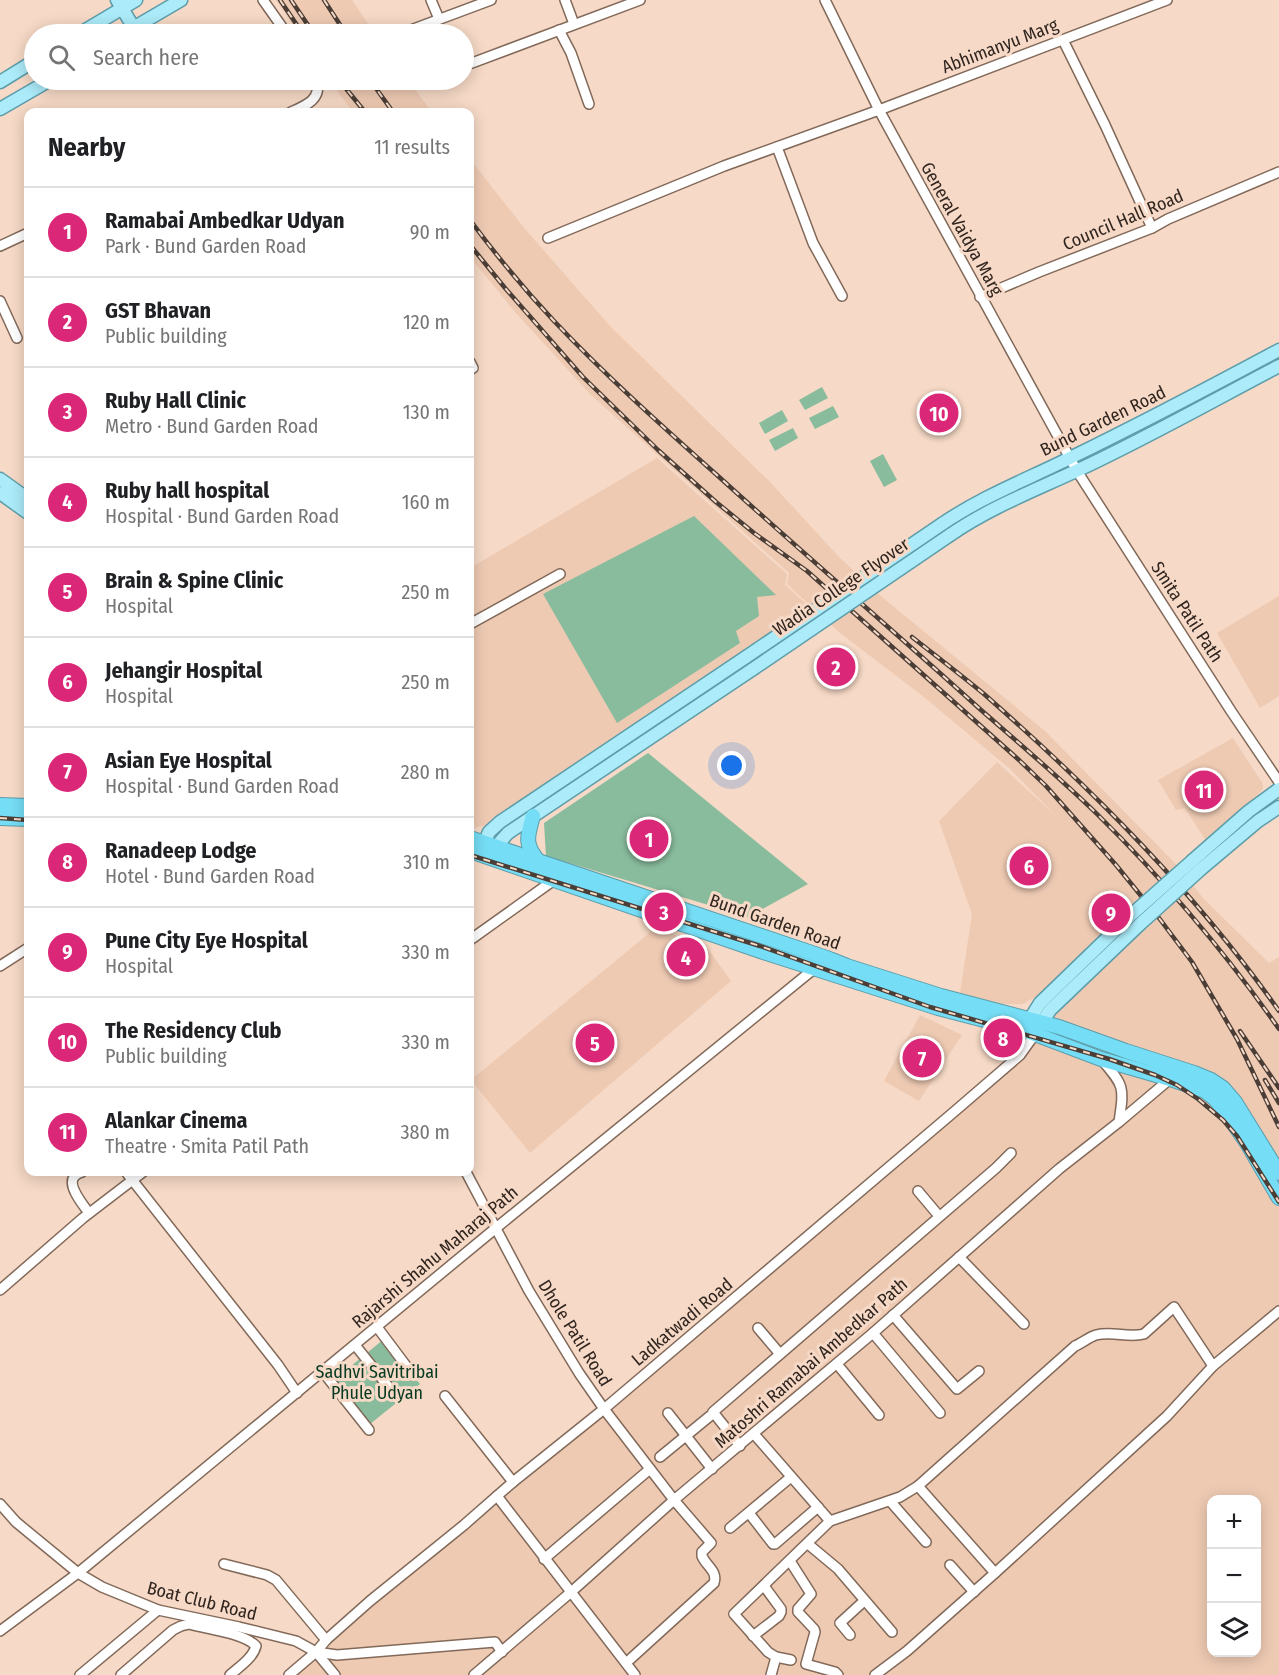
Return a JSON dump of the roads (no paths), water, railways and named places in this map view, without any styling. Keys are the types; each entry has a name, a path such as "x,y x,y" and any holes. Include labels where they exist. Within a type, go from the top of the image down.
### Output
{"highway":[{"path":"0,806 24,806"},
{"path":"533,816 528,843 531,852 539,862"},
{"path":"0,818 24,819"},
{"name":"Bund Garden Road","path":"478,849 539,862 556,874 827,958 1033,1027"},
{"name":"Bund Garden Road","path":"497,854 815,968 938,1008 1033,1027"},
{"path":"1033,1027 1101,1059 1205,1091 1215,1099 1247,1143 1279,1198"},
{"path":"1033,1027 1194,1072 1211,1080 1223,1088 1235,1102 1279,1173"}],"main road":[{"path":"93,24 120,4 136,0"},
{"path":"141,24 181,0"},
{"path":"120,4 127,24"},
{"path":"0,82 24,67"},
{"path":"0,109 33,90"},
{"name":"Bund Garden Road","path":"942,524 966,507 991,494 1157,415 1279,350"},
{"name":"Bund Garden Road","path":"950,535 997,506 1077,471 1279,366"},
{"path":"0,479 24,496"},
{"path":"0,493 24,510"},
{"name":"Wadia College Flyover","path":"478,849 489,832 500,822 942,524"},
{"name":"Wadia College Flyover","path":"533,816 950,535"},
{"path":"1033,1027 1135,920 1197,865 1249,811 1279,789"},
{"path":"1197,865 1279,807"},
{"path":"497,854 500,842 508,833 533,816"}],"street":[{"path":"263,0 280,24"},
{"path":"431,0 439,19"},
{"path":"426,24 491,0"},
{"path":"565,0 574,24"},
{"path":"474,62 640,0"},
{"name":"General Vaidya Marg","path":"825,0 879,110 1077,471"},
{"name":"Abhimanyu Marg","path":"548,238 724,166 879,110 1167,0"},
{"path":"559,30 578,72 589,104"},
{"path":"1063,40 1152,228"},
{"path":"300,108 312,103 317,90"},
{"path":"777,147 813,243 842,296"},
{"name":"Council Hall Road","path":"980,297 1152,228 1279,172"},
{"path":"0,246 24,235"},
{"path":"0,301 17,338"},
{"name":"Smita Patil Path","path":"1077,471 1279,783"},
{"path":"474,622 560,574"},
{"path":"474,937 556,874"},
{"path":"0,966 24,951"},
{"name":"Rajarshi Shahu Maharaj Path","path":"0,1631 78,1573 815,968"},
{"name":"Ladkatwadi Road","path":"289,1675 370,1601 604,1409 1020,1055 1033,1027"},
{"path":"1101,1059 1118,1078 1122,1088 1119,1122"},
{"name":"Matoshri Ramabai Ambedkar Path","path":"474,1675 674,1500 873,1333 1059,1169 1170,1079"},
{"path":"740,1446 713,1412 1011,1153"},
{"path":"76,1176 72,1188 89,1213"},
{"path":"0,1290 128,1176"},
{"path":"130,1176 278,1365 297,1393"},
{"name":"Dhole Patil Road","path":"468,1176 529,1291 579,1373 674,1500 711,1541 711,1545 702,1552 702,1556 714,1573 715,1580 626,1663"},
{"path":"918,1191 939,1216"},
{"path":"959,1257 1024,1324"},
{"path":"791,1660 776,1657 768,1652 734,1614 830,1521 890,1501 918,1486 1075,1346 1096,1335 1144,1334 1174,1307 1213,1366"},
{"path":"875,1675 907,1651 995,1574 1167,1416 1213,1366 1279,1311"},
{"path":"893,1315 957,1389 979,1371"},
{"path":"377,1327 413,1375"},
{"path":"758,1328 780,1354"},
{"path":"873,1333 940,1413"},
{"path":"355,1345 391,1390"},
{"path":"837,1364 879,1415"},
{"path":"323,1372 369,1430"},
{"path":"445,1396 513,1482"},
{"path":"668,1413 712,1469"},
{"path":"660,1457 710,1416"},
{"path":"754,1434 830,1521"},
{"path":"544,1559 650,1469"},
{"path":"730,1528 791,1477"},
{"path":"918,1486 995,1574"},
{"path":"496,1497 635,1675"},
{"path":"890,1501 926,1542"},
{"name":"Boat Club Road","path":"0,1504 16,1522 78,1573 102,1587 158,1610 296,1641 316,1652"},
{"path":"749,1513 773,1544 776,1544 818,1507"},
{"path":"808,1544 838,1569 892,1632"},
{"path":"790,1561 811,1594 798,1609 815,1632 806,1664 835,1672 838,1675"},
{"path":"224,1564 267,1575 276,1580 326,1640"},
{"path":"950,1565 974,1592"},
{"path":"753,1636 781,1612 764,1586"},
{"path":"850,1635 840,1623 864,1601"},
{"path":"80,1675 158,1610"},
{"path":"181,1626 182,1615"},
{"path":"121,1675 162,1639 181,1626 189,1624 252,1641 256,1646 255,1652 230,1675"},
{"path":"316,1652 337,1655 495,1642 502,1652"},
{"path":"316,1652 335,1675"},
{"path":"771,1675 776,1657"}],"railway":[{"path":"280,0 296,24"},
{"path":"291,0 307,24"},
{"path":"324,0 340,24"},
{"path":"347,90 362,108"},
{"path":"377,90 390,108"},
{"path":"474,225 532,297 614,381 1097,814 1193,917 1279,1029"},
{"path":"474,250 583,377 658,450 754,533 807,571 1046,786 1116,865 1192,962 1237,1039 1279,1127"},
{"path":"912,637 984,694 1103,805 1178,884 1247,967 1279,1011"},
{"path":"0,818 24,820"},
{"path":"474,856 760,946 930,1007 1109,1059 1155,1075 1177,1085 1223,1120 1237,1136 1279,1202"},
{"path":"1240,1031 1279,1088"},
{"path":"1265,1080 1279,1103"}],"place":[{"name":"The Residency Club","path":"939,413"},
{"name":"GST Bhavan","path":"836,667"},
{"name":"Alankar Cinema","path":"1204,790"},
{"name":"Ramabai Ambedkar Udyan","path":"649,839"},
{"name":"Jehangir Hospital","path":"1029,866"},
{"name":"Ruby Hall Clinic","path":"664,912"},
{"name":"Pune City Eye Hospital","path":"1111,913"},
{"name":"Ruby hall hospital","path":"686,957"},
{"name":"Ranadeep Lodge","path":"1003,1038"},
{"name":"Brain & Spine Clinic","path":"595,1043"},
{"name":"Asian Eye Hospital","path":"922,1058"}],"park label":[{"name":"Sadhvi Savitribai Phule Udyan","path":"377,1382"}]}
